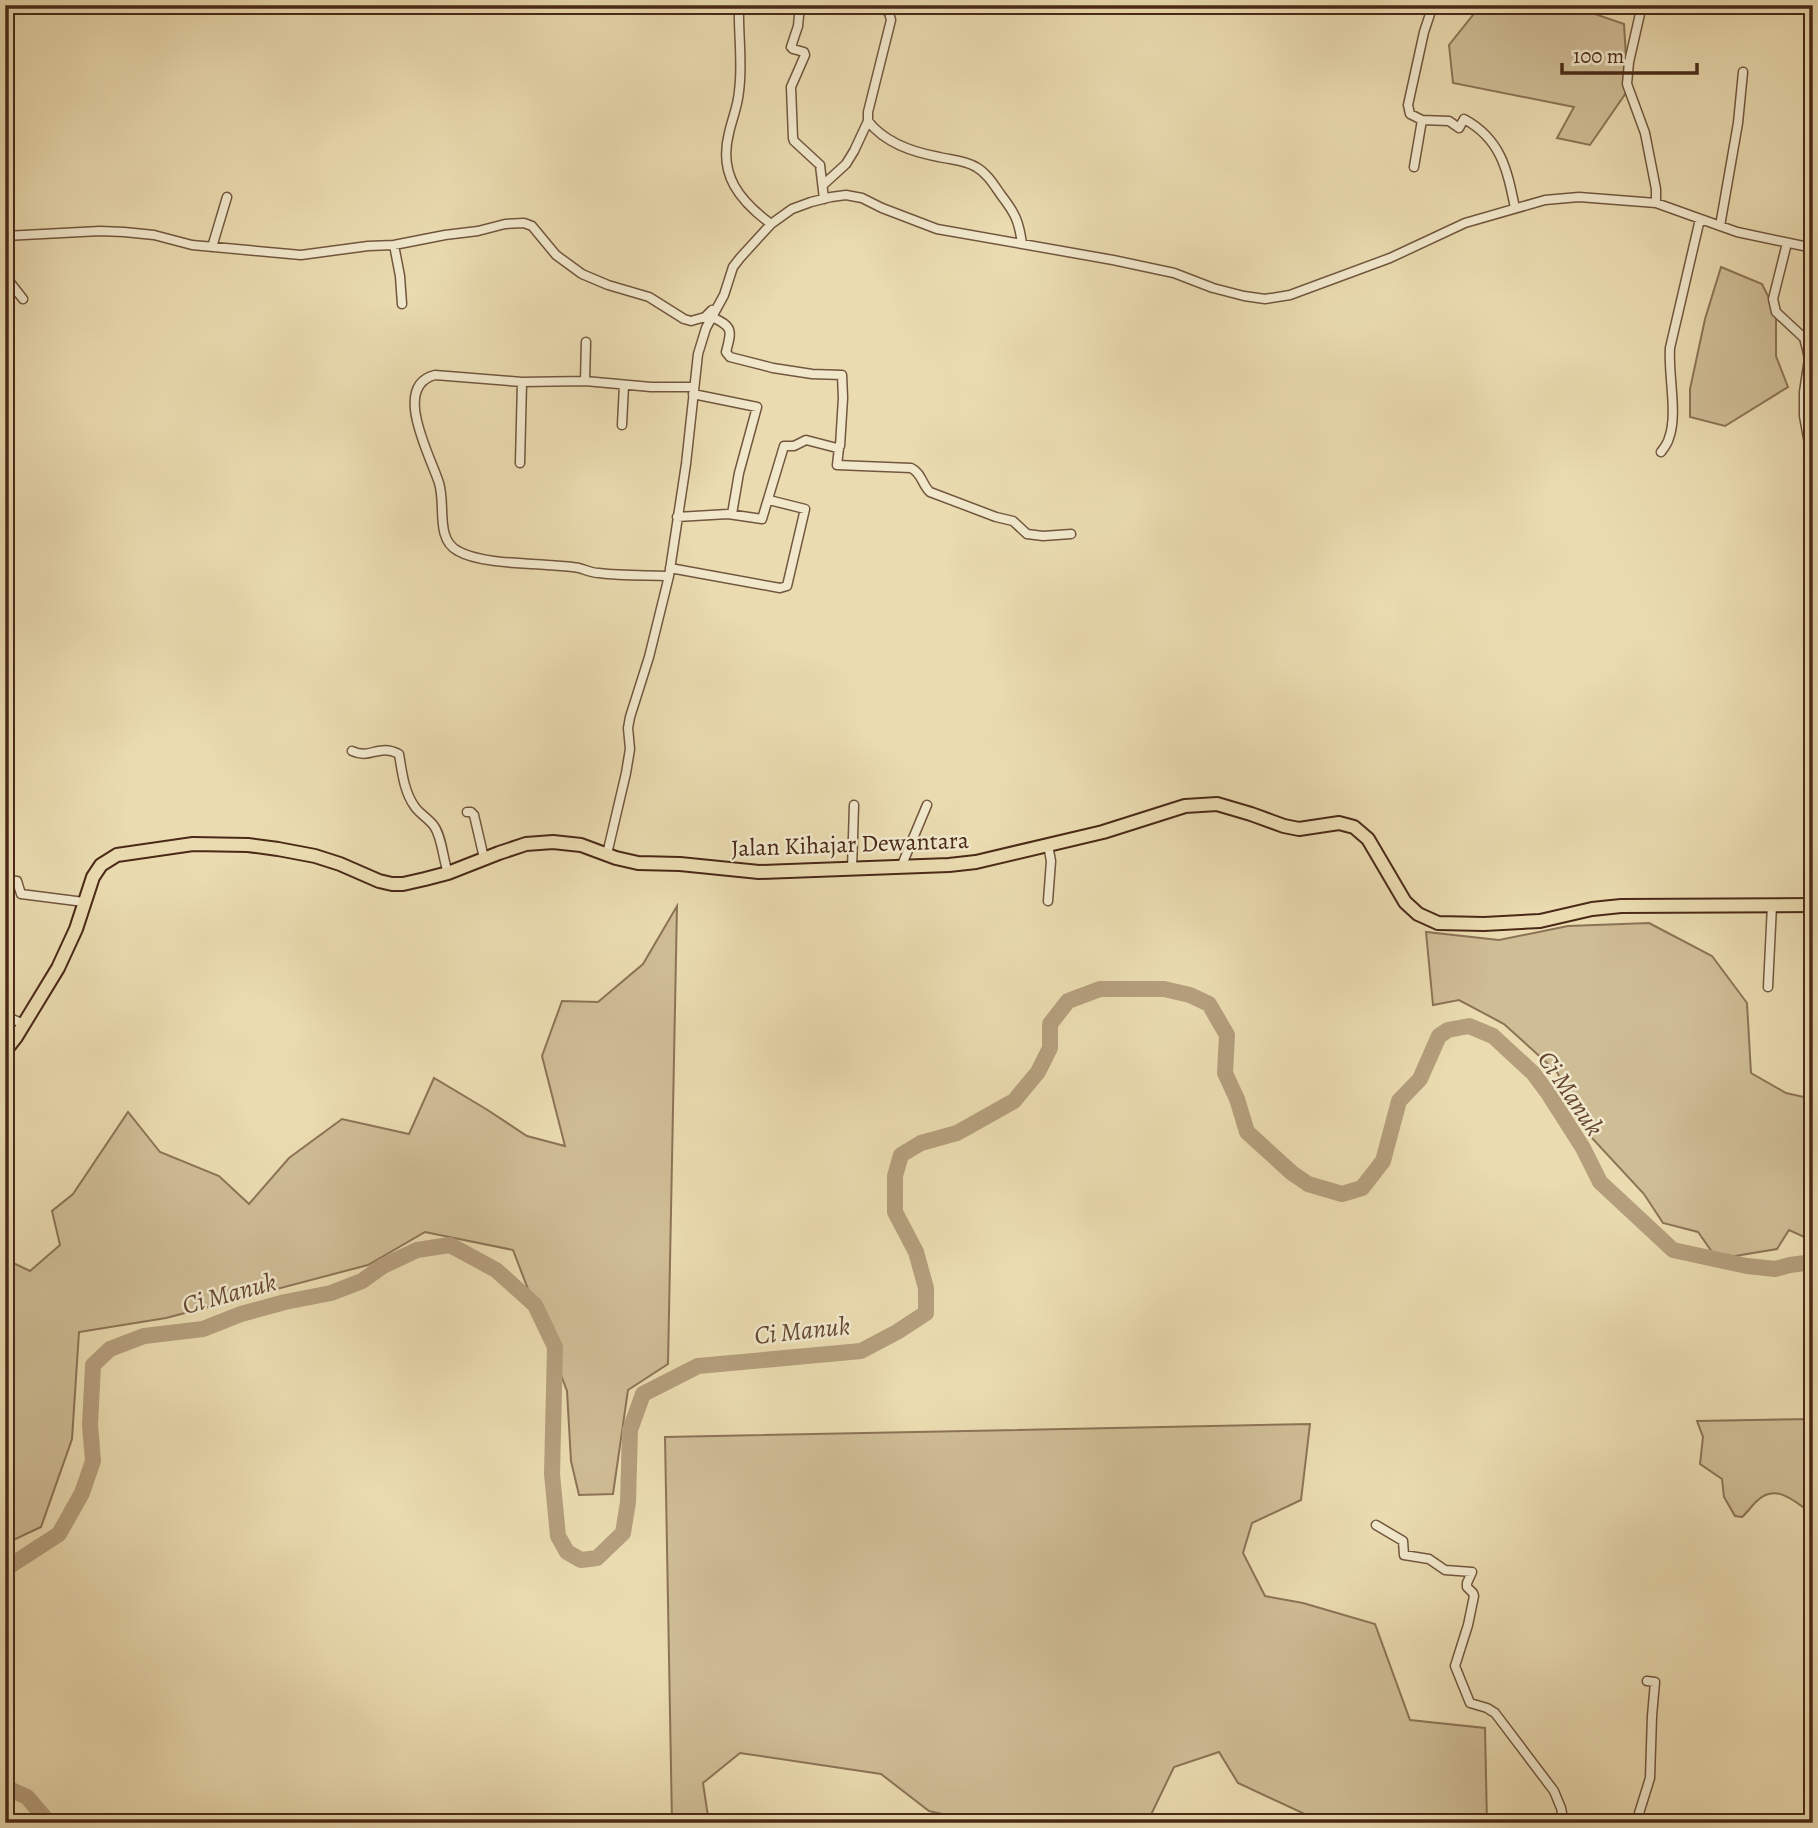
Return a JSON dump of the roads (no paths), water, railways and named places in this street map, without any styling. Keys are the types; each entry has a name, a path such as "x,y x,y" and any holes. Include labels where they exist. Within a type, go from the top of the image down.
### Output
{"main road":[{"name":"Jalan Kihajar Dewantara","path":"5,1051 63,959 101,865 110,858 125,854 193,844 248,845 301,853 340,864 392,884 411,883 448,873 526,844 553,842 581,845 638,863 680,864 759,872 852,869 976,862 1103,832 1185,806 1217,804 1291,828 1339,823 1354,827 1368,839 1405,902 1418,914 1438,923 1541,921 1614,906 1813,905"}],"street":[{"path":"739,5 740,85 728,136 728,170 742,199 771,224"},
{"path":"800,5 791,47 804,52 805,56 791,87 793,139 818,163 822,171 824,199"},
{"path":"880,5 891,16"},
{"path":"823,185 846,164 868,121 895,5"},
{"path":"1433,5 1424,32 1408,105 1410,114 1422,120 1449,121 1459,128 1464,119 1478,126 1489,137 1502,158 1515,208"},
{"path":"1642,5 1629,62 1627,84 1645,133 1656,189 1656,203"},
{"path":"1720,226 1738,123 1743,72"},
{"path":"1415,167 1422,120"},
{"path":"868,121 881,135 898,145 937,157 968,162 981,170 1014,212 1020,227 1022,244"},
{"path":"607,854 626,773 630,717 649,657 669,572 686,464 698,354 706,328 723,295 733,267 771,224 792,209 811,201 846,195 862,198 937,229 1162,271 1213,288 1265,299 1290,295 1329,282 1390,258 1465,223 1545,200 1579,197 1656,203 1737,232 1813,248"},
{"path":"212,247 227,197"},
{"path":"1661,452 1668,441 1672,424 1670,348 1700,219"},
{"path":"5,236 124,232 154,235 192,245 301,254 394,245 505,224 524,223 532,226 556,254 582,274 649,297 684,319 691,321 705,317 723,295"},
{"path":"1787,243 1773,299 1776,312 1804,338 1807,349 1809,359 1804,416 1813,465"},
{"path":"394,245 402,304"},
{"path":"5,276 23,299"},
{"path":"712,317 724,323 730,330 726,352 729,356 773,368 842,374 843,398 837,465 911,468 917,471 930,492 1013,521 1027,534 1071,534"},
{"path":"585,381 586,342"},
{"path":"732,514 739,473 757,407 755,405 694,390 585,381 522,382 435,374 423,380 418,388 415,415 439,482 443,499 445,537 449,544 464,555 598,573 669,572 780,588 787,586 806,509 769,500"},
{"path":"520,463 522,382"},
{"path":"622,425 624,385"},
{"path":"677,517 732,514 762,519 784,446 794,446 806,440 839,448"},
{"path":"352,751 369,754 384,750 399,754 410,799 415,808 434,826 448,873"},
{"path":"852,869 854,805"},
{"path":"901,867 927,805"},
{"path":"467,812 474,815 484,858"},
{"path":"1048,845 1051,860 1048,901"},
{"path":"5,880 17,881 21,894 84,902"},
{"path":"1768,987 1772,905"},
{"path":"5,1016 24,1024"},
{"path":"1376,1525 1403,1541 1404,1555 1429,1559 1445,1570 1472,1572 1467,1587 1474,1596 1455,1665 1460,1680 1470,1703 1495,1713 1553,1791 1564,1823"},
{"path":"1636,1823 1651,1772 1655,1682 1647,1682"}],"waterway":[{"name":"Ci Manuk","path":"5,1569 59,1534 82,1493 93,1461 90,1425 93,1365 110,1349 144,1336 203,1329 241,1314 331,1293 362,1281 383,1266 417,1250 450,1245 496,1270 535,1305 555,1347 552,1474 558,1536 567,1552 581,1560 597,1558 623,1533 628,1502 630,1430 643,1394 698,1366 861,1351 926,1313 926,1288 916,1252 895,1212 895,1176 901,1155 921,1143 957,1133 1014,1101 1038,1072 1050,1048 1050,1024 1068,1001 1100,989 1164,989 1190,995 1209,1004 1227,1035 1225,1073 1237,1099 1247,1132 1308,1184 1342,1194 1362,1188 1383,1161 1399,1101 1420,1079 1439,1036 1448,1030 1469,1026 1493,1036 1533,1073 1583,1148 1600,1182 1673,1250 1747,1266 1775,1269 1813,1262"},
{"name":"Ci Manuk","path":"5,1787 27,1797 45,1818 45,1823"}]}
